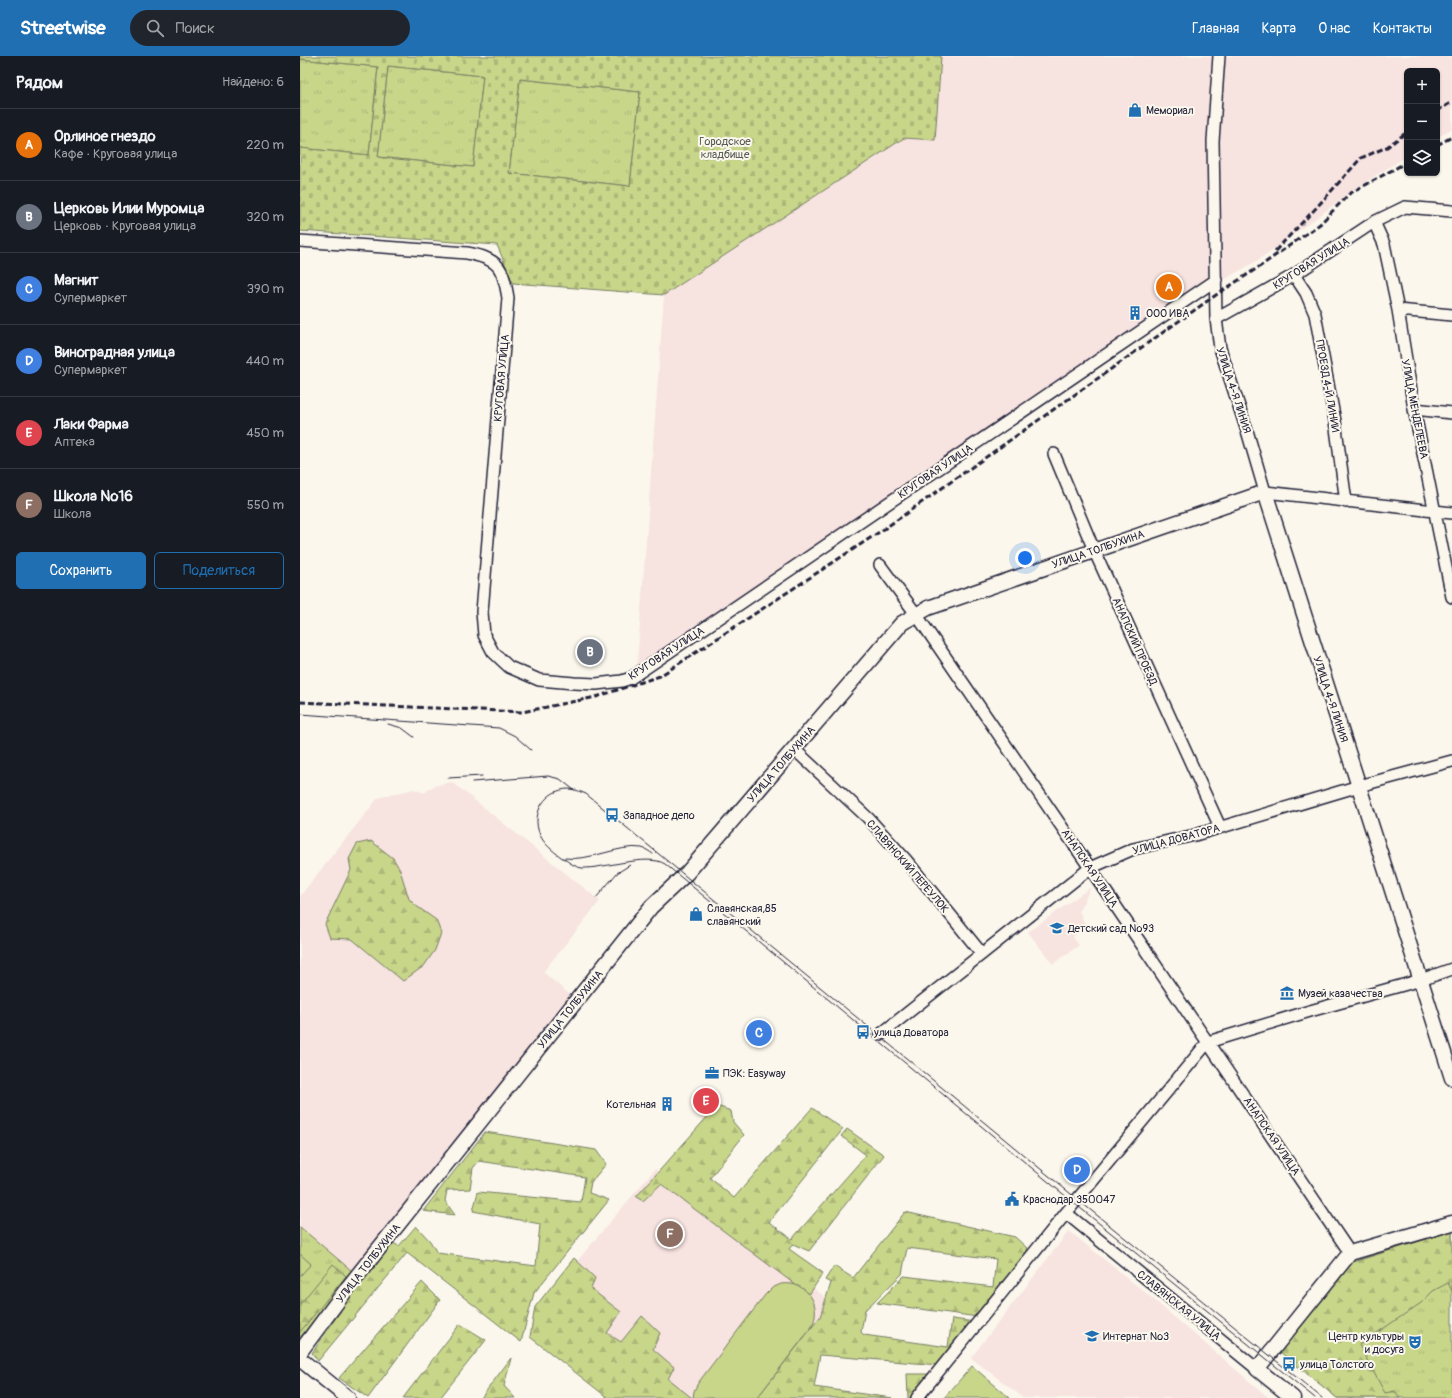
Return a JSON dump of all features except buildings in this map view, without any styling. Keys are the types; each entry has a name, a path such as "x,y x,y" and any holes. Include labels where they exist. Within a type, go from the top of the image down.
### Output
{"street":[{"name":"УЛИЦА 4-Я ЛИНИЯ","path":"1219,56 1213,141 1216,319 1220,348 1452,1078"},
{"name":"КРУГОВАЯ УЛИЦА","path":"1216,319 1294,275 1374,222 1405,207 1452,212"},
{"name":"УЛИЦА МЕНДЕЛЕЕВА","path":"1374,222 1384,244 1398,310 1414,409 1452,597"},
{"name":"КРУГОВАЯ УЛИЦА","path":"300,241 467,253 494,261 505,278 508,298 482,612 484,635 493,652 509,667 539,680 596,684 622,681 631,678 1216,280"},
{"name":"ПРОЕЗД 4-Й ЛИНИИ","path":"1294,275 1306,293 1315,314 1335,421 1346,502"},
{"path":"1398,310 1452,315"},
{"path":"1414,409 1452,413"},
{"name":"АНАПСКИЙ ПРОЕЗД","path":"1054,454 1094,550 1220,827"},
{"name":"УЛИЦА ТОЛБУХИНА","path":"301,1359 350,1286 651,907 687,874 902,623 928,608 1265,492 1452,513"},
{"name":"АНАПСКАЯ УЛИЦА","path":"880,565 916,614 1090,868 1350,1253"},
{"name":"СЛАВЯНСКИЙ ПЕРЕУЛОК","path":"794,749 868,818 906,860 982,954"},
{"name":"УЛИЦА ДОВАТОРА","path":"881,1034 1090,868 1133,849 1195,835 1359,786 1452,761"},
{"path":"917,1398 1066,1213 1208,1042 1310,1011 1421,980 1452,969"},
{"name":"СЛАВЯНСКАЯ УЛИЦА","path":"1066,1213 1293,1398"},
{"path":"1257,1369 1350,1253 1452,1223"},
{"path":"301,1359 348,1398"}],"shaded area":[{"path":"941,56 1452,56 1452,128 1440,136 1440,68 1404,68 1404,158 1370,179 1258,260 1227,278 636,679 664,295 904,138 935,140"},
{"path":"452,782 600,901 543,972 570,995 352,1271 300,1227 300,896 378,798 414,789 424,793 434,786"},
{"name":"Детский сад №93","path":"1091,887 1079,911 1085,924 1073,937 1079,945 1053,964 1028,932"},
{"path":"655,1169 833,1303 762,1398 666,1398 540,1305"},
{"name":"Интернат №3","path":"1069,1231 1147,1294 1269,1398 1024,1398 971,1358"}],"green space":[{"name":"Городское кладбище","path":"300,56 941,56 935,140 904,138 664,295 513,283 497,245 300,231 300,148 369,155 378,67 300,59","holes":["388,66 483,76 473,167 378,157","520,79 640,92 630,186 509,173"]},
{"path":"300,59 378,67 369,155 300,148"},
{"path":"388,66 483,76 473,167 378,157"},
{"path":"520,79 640,92 630,186 509,173"},
{"path":"371,841 393,858 400,870 409,899 436,920 441,933 435,950 424,966 403,981 352,939 330,938 325,924 351,870 349,859 357,844"},
{"path":"717,1106 731,1111 733,1122 744,1135 710,1178 734,1198 812,1108 843,1129 769,1222 792,1239 866,1155 841,1136 847,1129 884,1155 809,1251 793,1244 789,1249 823,1273 809,1295 661,1184 643,1201 636,1197"},
{"path":"485,1132 596,1150 606,1164 591,1182 589,1193 609,1200 534,1293 521,1342 407,1253 318,1361 312,1353 354,1291 393,1243 399,1246 416,1226 430,1241 437,1253 536,1266 540,1224 473,1211 478,1192 581,1202 585,1177 479,1161 473,1168 470,1189 447,1190 445,1201 455,1215 423,1211"},
{"path":"905,1212 1015,1237 1028,1249 978,1317 877,1303 904,1276 993,1287 996,1259 907,1248 902,1274 865,1310 861,1332 864,1335 948,1347 952,1319 975,1322 939,1365 820,1355 814,1387 892,1398 757,1398 820,1317 831,1283 825,1280 834,1266 853,1278"},
{"path":"300,1227 352,1271 300,1338"},
{"path":"1452,1231 1452,1398 1337,1398 1281,1352 1353,1262"},
{"path":"1452,1231 1452,1291 1448,1283 1433,1291 1421,1303 1359,1345 1385,1393 1395,1391 1400,1398 1337,1398 1280,1352 1353,1262"},
{"path":"300,1254 311,1264 300,1276"},
{"path":"574,1258 595,1278 591,1289 621,1312 607,1333 621,1342 642,1316 660,1333 653,1349 674,1367 668,1379 692,1398 608,1398 530,1337 535,1307"},
{"path":"333,1264 346,1276 300,1332 300,1304"},
{"path":"422,1282 440,1300 368,1398 339,1378"},
{"path":"781,1284 798,1286 805,1290 814,1303 814,1319 811,1328 757,1398 693,1398 694,1391 698,1383 765,1295 772,1288"},
{"path":"460,1324 486,1340 440,1398 403,1398"},
{"path":"511,1358 504,1386 515,1398 481,1398"},
{"path":"972,1366 1010,1398 944,1398"},
{"path":"907,1374 930,1374 910,1398 908,1398"}],"tram line":[{"path":"300,714 499,728 515,736 531,750"},
{"path":"388,724 402,728 414,737"},
{"path":"448,778 482,776"},
{"path":"472,782 548,776 560,779 574,790"},
{"path":"1315,1398 1074,1203 665,864 648,860 582,868 561,857 546,844 537,827 537,819 542,804 553,793 561,790 571,789 586,794 1077,1199 1322,1398"},
{"path":"564,858 584,858 633,847 643,848 653,854"},
{"path":"596,898 617,873 630,865"}],"railway":[{"path":"1440,109 1452,102"},
{"path":"1275,251 1361,158 1387,147 1404,134"},
{"path":"1440,143 1452,137"},
{"path":"300,702 522,712 596,697 660,676 884,529 1216,295 1259,267 1320,224 1349,194 1404,164"}],"place":[{"name":"Мемориал","path":"1135,110"},
{"name":"Орлиное гнездо","path":"1169,287"},
{"name":"ООО ИВА","path":"1135,313"},
{"name":"Церковь Илии Муромца","path":"590,652"},
{"name":"Западное депо","path":"612,815"},
{"name":"Славянская,85 славянский","path":"696,914"},
{"name":"Детский сад №93","path":"1057,928"},
{"name":"Музей казачества","path":"1287,993"},
{"name":"улица Доватора","path":"863,1032"},
{"name":"Магнит","path":"759,1033"},
{"name":"ПЭК: Easyway","path":"712,1073"},
{"name":"Лаки Фарма","path":"706,1101"},
{"name":"Котельная","path":"667,1104"},
{"name":"Виноградная улица","path":"1077,1170"},
{"name":"Краснодар 350047","path":"1012,1199"},
{"name":"Школа №16","path":"670,1234"},
{"name":"Интернат №3","path":"1092,1336"},
{"name":"Центр культуры и досуга","path":"1415,1342"},
{"name":"улица Толстого","path":"1289,1364"}]}
